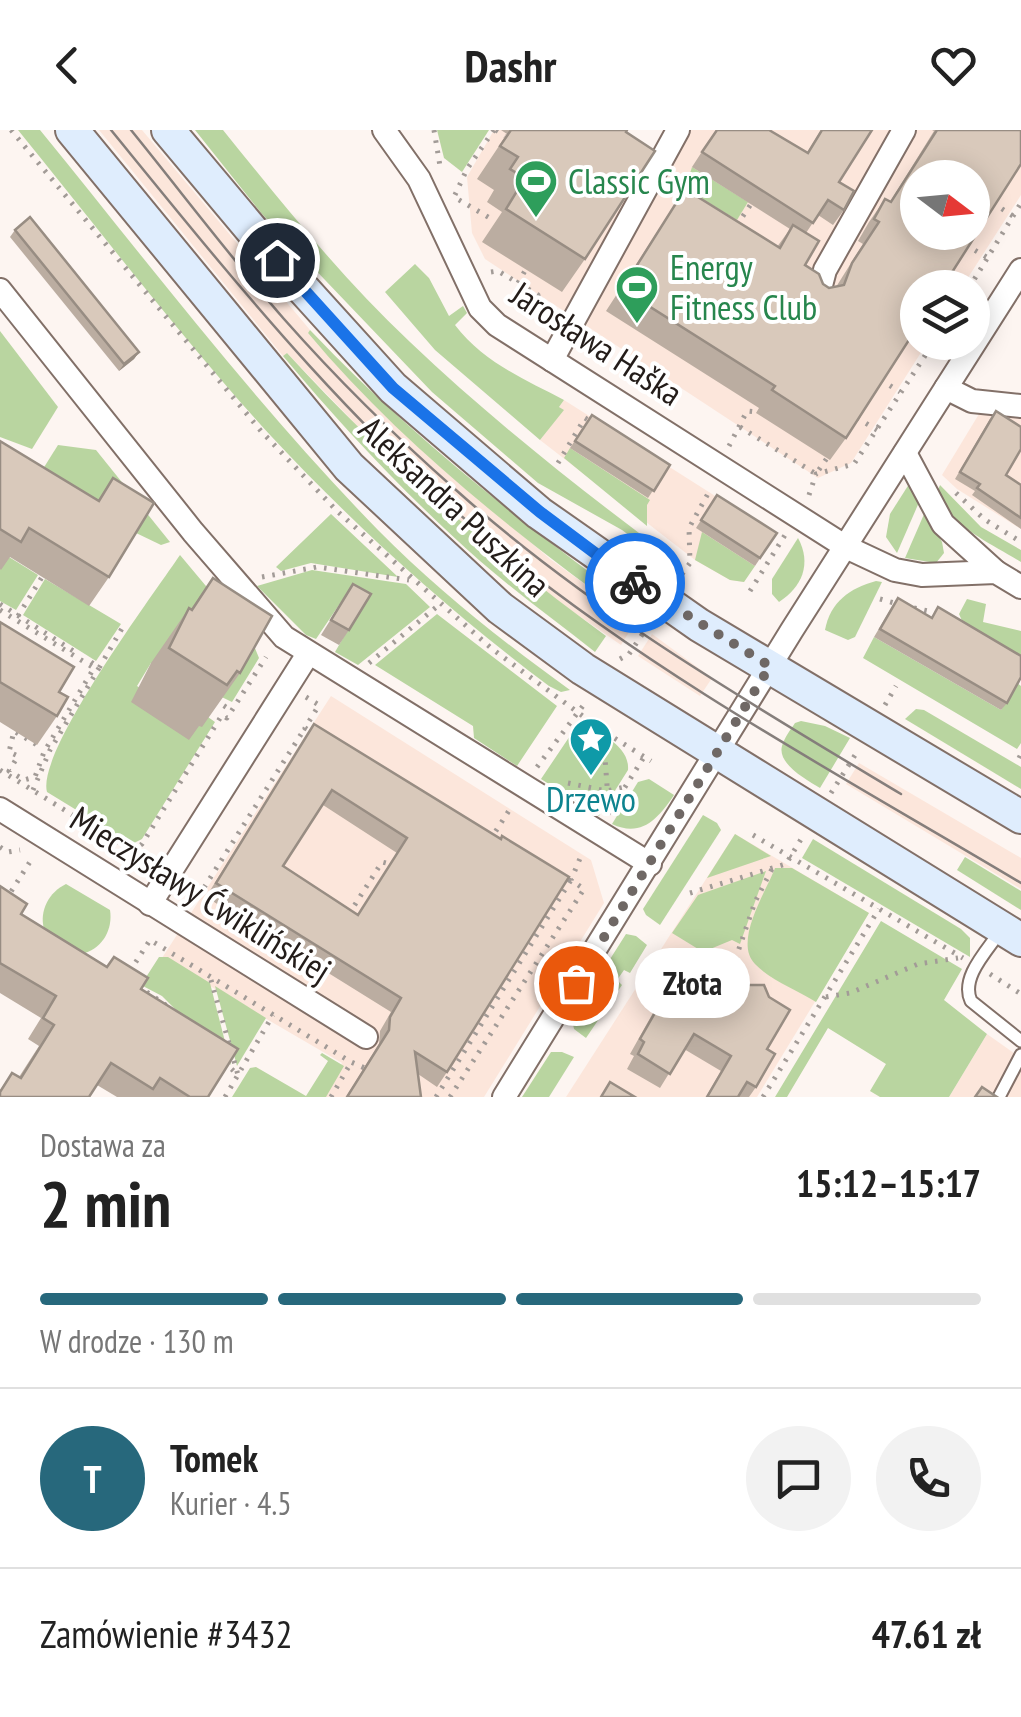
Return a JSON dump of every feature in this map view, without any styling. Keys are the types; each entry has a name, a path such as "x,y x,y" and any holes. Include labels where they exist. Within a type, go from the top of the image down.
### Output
{"main road":[{"name":"Aleksandra Puszkina","path":"72,130 349,467 455,569 573,662 1012,934"},
{"name":"Aleksandra Puszkina","path":"168,130 277,260 408,401 580,544 672,608 1021,817"}],"street":[{"name":"Jarosława Haška","path":"384,130 419,180 480,308 497,326 846,547 895,570 922,575 996,572"},
{"path":"552,360 678,130"},
{"path":"818,297 825,270 904,130"},
{"path":"504,1097 1021,270"},
{"path":"2,296 275,628 308,654 650,864"},
{"path":"946,388 972,401 1021,406"},
{"path":"905,453 943,524 975,556 1021,586"},
{"path":"150,904 308,654"},
{"name":"Mieczysławy Ćwiklińskiej","path":"0,810 366,1038"}],"lane":[{"path":"1012,934 976,966 967,985 972,1002 1021,1041"},
{"path":"999,1097 1021,1055"}],"path":[{"path":"434,130 441,173"},
{"path":"496,221 454,198 467,169 495,130 505,136"},
{"path":"993,202 1013,216"},
{"path":"980,270 1021,203"},
{"path":"735,228 750,204"},
{"path":"974,250 988,258"},
{"path":"491,272 498,270 538,295 538,307"},
{"path":"518,283 526,270"},
{"path":"740,428 816,474 854,464 922,360"},
{"path":"881,380 900,392"},
{"path":"558,462 585,418 601,427"},
{"path":"857,418 877,430"},
{"path":"750,591 828,458"},
{"path":"949,487 984,519 1021,542"},
{"path":"682,574 690,563"},
{"path":"237,582 316,567 412,580"},
{"path":"18,616 42,577"},
{"path":"880,600 938,613 951,621"},
{"path":"348,679 440,604"},
{"path":"0,607 100,668"},
{"path":"0,607 94,668 44,752 35,777 24,780 9,771 18,756 9,752 14,731 37,745 42,735"},
{"path":"613,663 629,654 652,619"},
{"path":"33,790 50,750 124,625"},
{"path":"131,851 142,844 222,715 227,718 266,658"},
{"path":"883,709 896,686"},
{"path":"214,700 232,711"},
{"path":"547,777 534,771 586,701"},
{"path":"0,770 200,894 305,728"},
{"path":"603,730 607,816 644,757"},
{"path":"830,794 838,789 861,745"},
{"path":"564,782 607,791 625,788"},
{"path":"484,851 510,809"},
{"path":"690,893 786,864 805,834"},
{"path":"753,835 1021,994"},
{"path":"0,909 33,856"},
{"path":"436,1097 571,880 581,856"},
{"path":"342,925 382,862 390,864"},
{"path":"732,969 773,867"},
{"path":"450,1097 584,889 571,880"},
{"path":"763,1097 879,910"},
{"path":"174,1012 125,979 150,940 376,1074"},
{"path":"824,997 850,992 918,964 961,957"},
{"path":"210,977 238,1076"},
{"path":"224,1097 273,1016"},
{"path":"331,1097 366,1038"},
{"path":"212,1050 238,1076"}],"shaded area":[{"path":"99,130 142,130 310,330 308,333 320,347 391,420 550,559 636,621 621,645 556,600 462,523 373,442 287,353 283,356"},
{"path":"494,130 576,130 657,183 689,130 1021,130 1021,195 990,243 990,160 900,160 900,250 986,250 973,270 900,270 900,360 916,360 851,463 818,478 485,259 472,233 467,177"},
{"path":"564,400 775,534 744,582 730,580 695,560 540,440 563,410 559,407"},
{"path":"982,409 1021,413 1021,529 957,489 942,475"},
{"path":"652,634 712,678 700,696 638,656"},
{"path":"331,696 591,860 604,903 484,1097 323,1097 342,1063 162,958"},
{"path":"859,763 1021,858 1021,889 846,784"},
{"path":"735,834 869,913 757,1097 566,1097"},
{"path":"987,1034 1021,1058 1021,1097 949,1097"}],"green space":[{"path":"18,130 40,130 246,384 378,530 471,614 570,690 561,692 549,686 475,628 404,567 303,470 206,362"},
{"path":"195,130 223,130 336,266 410,342 540,456 676,561 673,568 622,530 538,483 432,392 262,214"},
{"path":"437,130 489,130 462,172 444,158"},
{"path":"692,167 748,202 737,220 693,193 688,180"},
{"path":"415,264 429,278 449,316 463,306 467,313 455,325 478,349 564,400 559,407 564,410 540,440 435,350 385,292"},
{"path":"310,330 388,407 470,478 643,612 636,621 505,522 422,451 344,374 308,333"},
{"path":"0,331 58,407 32,449 0,437"},
{"path":"287,353 361,430 439,502 606,636 595,652 494,573 428,513 330,410 283,356"},
{"path":"58,445 96,450 170,542 161,545 134,532 41,472"},
{"path":"570,448 650,500 647,526 564,458"},
{"path":"911,481 920,500 897,553 886,537 890,514"},
{"path":"940,485 981,527 1021,550 1021,562 952,516 936,495"},
{"path":"925,512 942,542 944,553 936,563 905,558"},
{"path":"331,514 398,577 311,563 281,571 276,567"},
{"path":"702,532 755,566 744,582 730,580 695,560"},
{"path":"798,538 804,557 802,574 794,589 779,602 772,594 772,579"},
{"path":"180,555 252,641 259,658 232,702 151,663 137,686 198,725 208,717 215,722 142,839 132,844 47,792 48,772 77,710"},
{"path":"9,557 38,575 16,610 0,601 0,569"},
{"path":"312,570 406,584 430,607 358,665 335,652 360,609 343,599 316,639 306,635 257,586"},
{"path":"45,579 121,624 96,661 23,615"},
{"path":"876,581 882,582 855,637 848,640 825,630 836,604"},
{"path":"967,599 986,604 983,622 1021,631 1021,657 964,625 959,614"},
{"path":"437,614 557,706 517,766 474,738 473,726 375,665"},
{"path":"874,637 1001,710 1017,683 1021,686 1021,743 1017,749 863,658"},
{"path":"916,709 1021,767 1021,789 905,719"},
{"path":"580,721 612,741 627,761 628,770 599,816 541,779"},
{"path":"801,721 825,726 850,738 820,788 794,771 782,753 788,734"},
{"path":"649,779 674,795 662,812 648,824 632,829 612,824 638,782"},
{"path":"703,815 721,830 660,925 643,909"},
{"path":"735,834 771,856 707,878"},
{"path":"813,839 961,929 970,938 970,957 802,858"},
{"path":"965,857 1021,891 1021,910 957,870"},
{"path":"775,868 792,868 869,913 816,1002 768,975 749,955 749,930"},
{"path":"766,871 740,944 732,940 703,952 672,933 698,895"},
{"path":"66,884 110,910 105,936 85,953 44,929 47,903"},
{"path":"881,921 962,969 944,1000 987,1034 949,1097 880,1097 870,1091 886,1064 828,1028 787,1097 775,1097"},
{"path":"626,934 647,945 630,973 624,970 617,980 622,985 586,1038 574,1029 572,1019"},
{"path":"159,957 168,957 210,983 231,1065 162,996 141,985"},
{"path":"215,986 266,1018 237,1066"},
{"path":"551,1052 574,1057 549,1097 522,1097"},
{"path":"322,1053 344,1066 326,1097 232,1097 250,1068 256,1067 306,1096 328,1061"}],"building":[{"path":"511,130 627,130 655,151 585,259 506,209 525,178 510,169 518,157 500,146"},
{"path":"717,130 769,130 808,153 822,130 872,130 839,182 854,191 844,210 828,200 813,223 702,152"},
{"path":"937,130 1021,130 1021,164 990,213 990,160 918,160"},
{"path":"900,188 900,250 966,250 953,270 900,270 900,354 846,438 772,390 775,386 622,289 685,189 780,248 793,225 819,241 805,265 819,274 829,288 844,285 852,263 879,222 874,219 885,199 891,202"},
{"path":"30,217 139,352 124,364 15,230"},
{"path":"996,411 1021,427 1021,449 1006,475 1021,485 1021,518 960,472"},
{"path":"592,415 670,465 654,491 575,441"},
{"path":"0,441 99,501 113,478 154,503 109,577 29,528 21,542 0,529"},
{"path":"717,495 777,533 760,558 701,520"},
{"path":"213,578 272,616 240,673 237,671 227,685 169,648 189,608 192,610"},
{"path":"353,584 371,594 349,630 331,620"},
{"path":"898,598 932,618 938,607 1021,656 1021,677 1007,703 880,629"},
{"path":"0,622 74,667 59,692 68,697 57,716 0,682"},
{"path":"314,724 569,877 447,1072 415,1052 421,1097 347,1097 389,1030 390,1017 401,998 216,883","holes":["332,790 407,838 358,915 283,866"]},
{"path":"0,886 27,904 21,914 107,967 114,957 148,978 141,989 238,1049 208,1097 190,1097 160,1078 153,1089 111,1063 89,1097 0,1097 12,1073 21,1078 54,1025 43,1018 56,996 0,963"},
{"path":"694,960 725,977 728,972 750,985 764,985 769,997 790,1010 767,1049 775,1054 756,1087 747,1082 738,1097 707,1097 731,1056 694,1034 670,1074 638,1054 644,1042 640,1039 668,990 674,993"},
{"path":"610,1082 635,1097 601,1097"},
{"path":"982,1087 997,1097 975,1097"}],"tram line":[{"path":"111,130 251,299 348,407 453,509 509,556 695,688 1021,883"},
{"path":"131,130 304,341 367,407 456,490 615,615 901,794"}],"way so far":[{"path":"576,983 770,666 635,583"}],"place":[{"name":"Classic Gym","path":"536,219"},
{"name":"Energy Fitness Club","path":"637,325"},
{"name":"Drzewo","path":"591,777"},
{"name":"Złota","path":"576,983"}],"route":[{"path":"277,260 393,388 540,512 635,583"}]}
